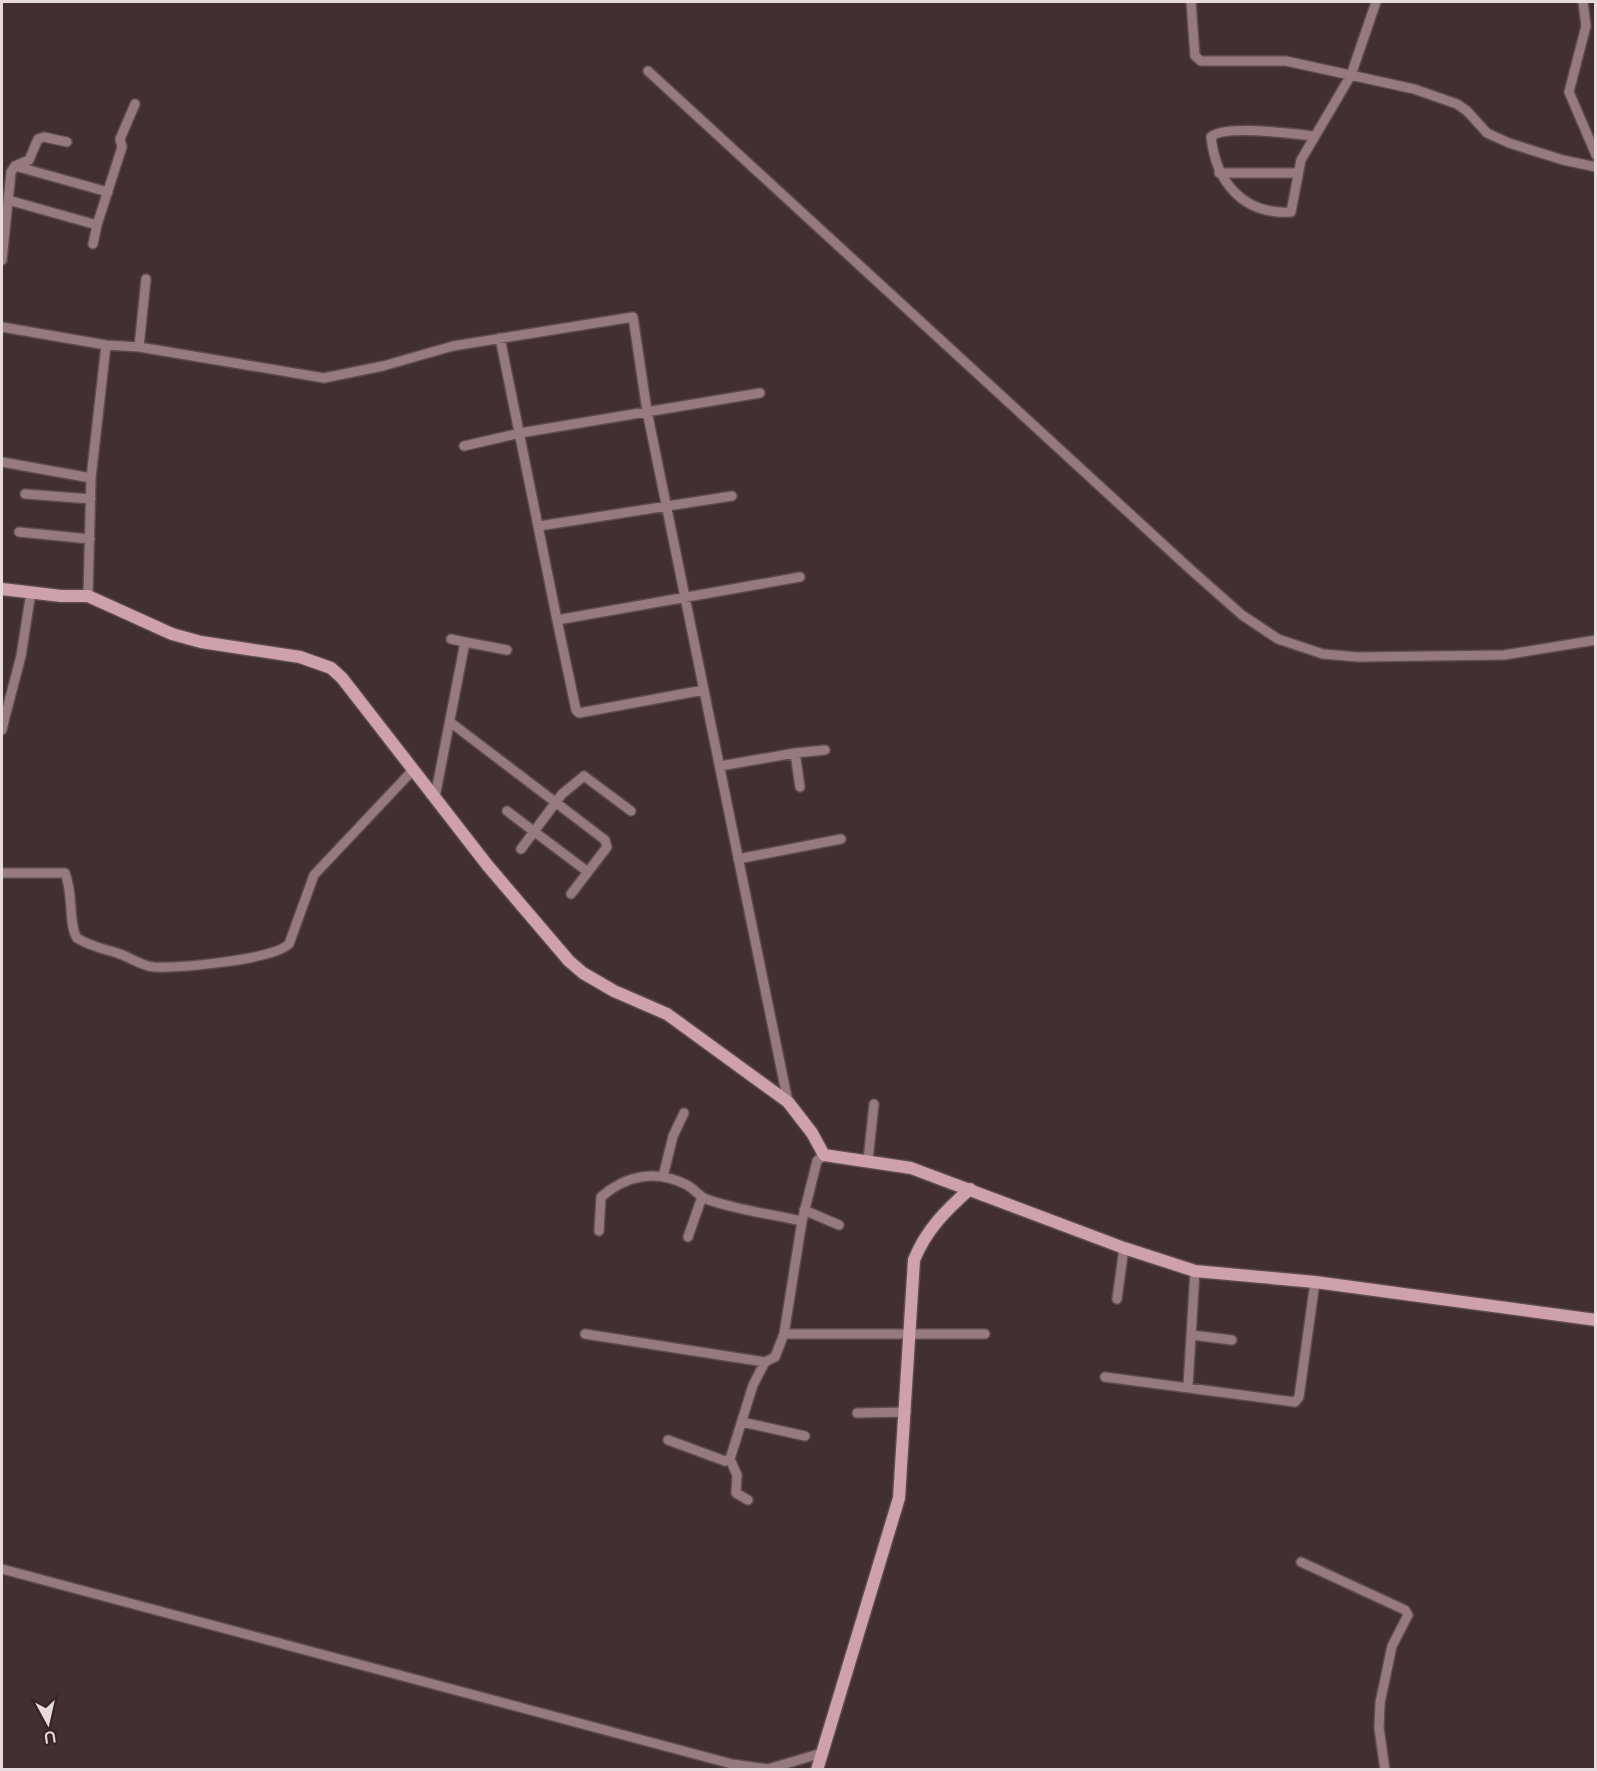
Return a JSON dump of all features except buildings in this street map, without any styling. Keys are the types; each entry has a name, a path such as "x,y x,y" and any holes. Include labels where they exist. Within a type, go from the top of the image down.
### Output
{"street":[{"path":"1191,2 1195,56 1201,61 1286,61 1414,89 1457,104 1467,111 1487,133 1563,160 1596,167"},
{"path":"1314,136 1265,131 1212,134 1219,173 1228,187 1250,203 1283,212 1293,209 1296,173 1314,136 1351,75 1376,2"},
{"path":"1583,2 1586,26 1569,92 1596,155"},
{"path":"648,71 1190,569 1242,615 1278,639 1323,654 1358,657 1504,655 1596,640"},
{"path":"93,244 122,147 120,139 135,104"},
{"path":"2,260 5,205 11,172 15,166 29,160 38,139 44,137 67,142"},
{"path":"15,166 108,192"},
{"path":"1219,173 1296,173"},
{"path":"5,205 97,225"},
{"path":"139,347 146,279"},
{"path":"2,327 324,378 383,366 453,346 633,317 647,411 668,504 788,1102"},
{"path":"500,338 576,710 579,713 704,690"},
{"path":"88,596 91,478 106,345"},
{"path":"464,446 520,433 760,393"},
{"path":"2,462 91,478"},
{"path":"25,494 91,499"},
{"path":"539,526 668,504 732,496"},
{"path":"19,532 90,539"},
{"path":"557,620 801,577"},
{"path":"2,589 88,596 172,634 201,642 300,657 331,668 342,678 520,906 583,973 614,991 667,1014 788,1102 812,1132 824,1155"},
{"path":"2,730 3,717 21,656 30,592"},
{"path":"451,639 507,650"},
{"path":"435,797 465,642"},
{"path":"450,722 605,840 607,847 571,894"},
{"path":"720,766 825,750"},
{"path":"795,753 800,787"},
{"path":"2,873 65,873 72,893 73,932 77,938 137,962 153,967 214,963 262,956 282,950 289,944 314,875 413,770"},
{"path":"521,849 555,802 572,784 587,776 631,811"},
{"path":"507,811 588,872"},
{"path":"738,859 840,839"},
{"path":"868,1160 874,1104"},
{"path":"663,1177 673,1136 684,1113"},
{"path":"824,1155 911,1168 1124,1248 1195,1271 1315,1282 1596,1320"},
{"path":"585,1334 765,1362 775,1357 784,1334 804,1210 818,1161 824,1155"},
{"path":"599,1231 601,1201 604,1195 619,1184 639,1176 663,1177 687,1185 702,1197 802,1221"},
{"path":"817,1770 899,1498 913,1274 919,1249 940,1216 970,1189"},
{"path":"688,1237 702,1197"},
{"path":"804,1210 839,1225"},
{"path":"1117,1299 1124,1248"},
{"path":"1188,1386 1195,1271"},
{"path":"1105,1377 1188,1386 1292,1402 1298,1400 1315,1282"},
{"path":"784,1334 985,1334"},
{"path":"1192,1335 1232,1340"},
{"path":"748,1500 736,1493 737,1475 730,1460 753,1385 765,1362"},
{"path":"857,1413 906,1412"},
{"path":"742,1422 806,1436"},
{"path":"668,1440 725,1461 730,1460"},
{"path":"1301,1562 1405,1610 1407,1615 1392,1646 1380,1703 1379,1728 1385,1770"},
{"path":"2,1569 732,1764 768,1769 822,1753"}]}
